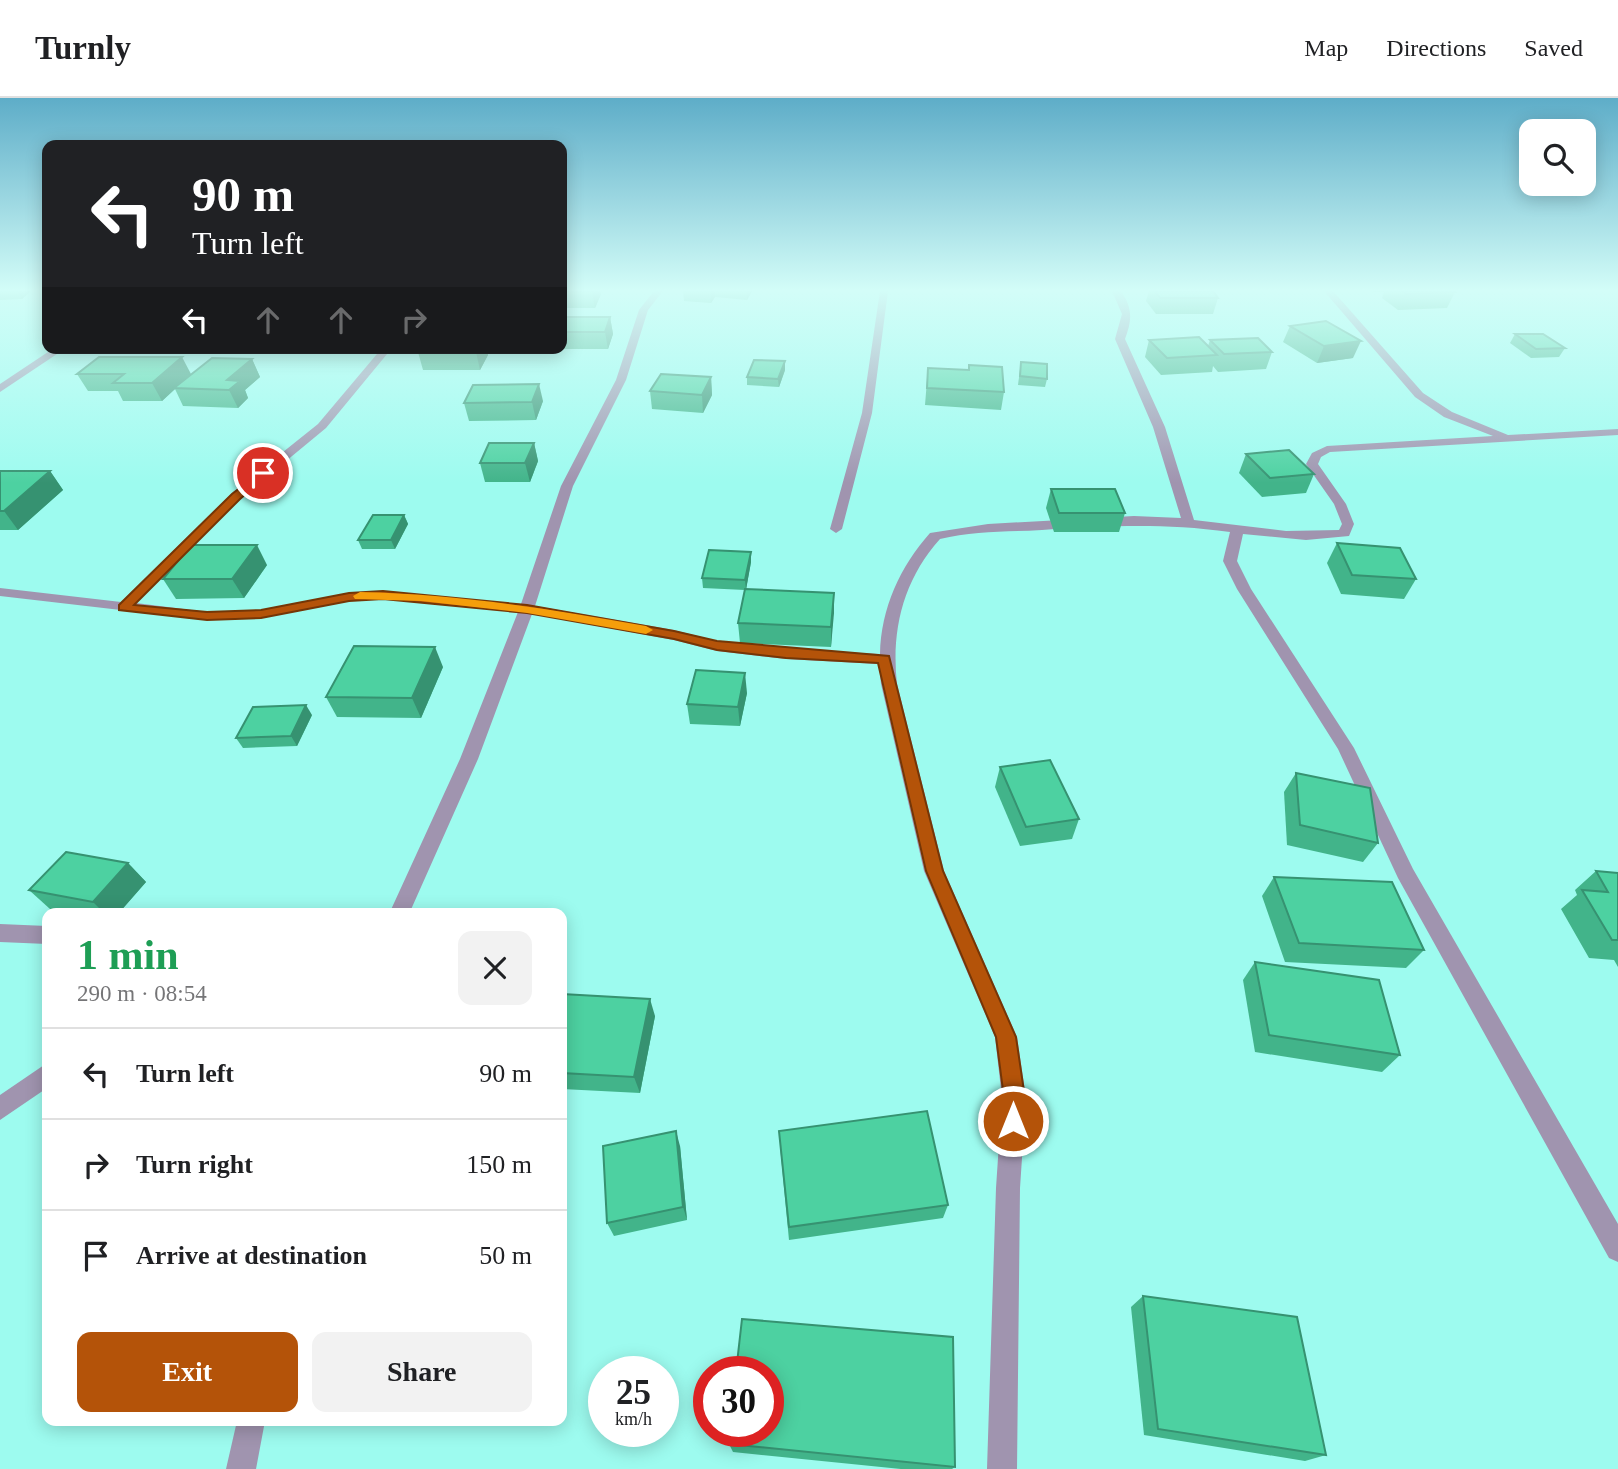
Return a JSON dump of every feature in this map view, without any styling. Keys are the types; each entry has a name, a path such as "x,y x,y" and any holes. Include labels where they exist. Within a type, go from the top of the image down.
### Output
{"street":[{"path":"0,389 51,355"},
{"path":"124,608 236,496 322,426 381,355"},
{"path":"402,908 469,759 527,609 567,486 621,380 629,355"},
{"path":"836,529 867,413 875,355"},
{"path":"1125,355 1161,431 1188,522"},
{"path":"1386,355 1434,408 1459,421 1511,438"},
{"path":"1002,1469 1008,1188 1014,1098 1006,1037 934,871 884,659 889,628 909,567 935,536 949,533 1104,522 1188,522 1237,531 1328,536 1344,533 1348,524 1340,504 1312,464 1316,455 1327,449 1618,432"},
{"path":"1237,531 1230,561 1234,570 1346,748 1405,873 1618,1249"},
{"path":"0,592 207,616 261,614 349,597 383,595 527,609 674,635 717,646 884,659"},
{"path":"0,933 42,935"},
{"path":"0,1109 42,1078"},
{"path":"241,1469 250,1426"}],"building":[{"path":"1164,355 1217,355 1167,358"},
{"path":"99,357 182,357 152,383 113,383 124,374 77,374"},
{"path":"212,358 252,359 227,380 240,381 229,390 174,388"},
{"path":"754,360 785,361 778,379 747,377"},
{"path":"1021,362 1047,364 1047,379 1020,376"},
{"path":"969,365 1002,367 1004,392 927,388 928,368 969,370"},
{"path":"661,374 711,377 702,395 650,391"},
{"path":"539,384 532,402 464,403 473,385"},
{"path":"489,443 534,443 525,463 480,463"},
{"path":"1289,450 1314,474 1270,478 1246,454"},
{"path":"0,471 50,471 4,511 0,511"},
{"path":"1051,489 1115,489 1125,513 1059,513"},
{"path":"373,515 404,515 391,540 358,540"},
{"path":"1337,543 1400,548 1416,579 1352,575"},
{"path":"191,545 257,545 232,579 163,579"},
{"path":"709,550 751,552 745,580 702,578"},
{"path":"745,589 834,593 831,627 738,623"},
{"path":"354,646 435,647 412,698 326,697"},
{"path":"696,670 745,673 738,707 687,704"},
{"path":"306,705 291,736 236,738 253,707"},
{"path":"1050,760 1079,819 1026,827 1000,767"},
{"path":"1296,773 1370,788 1378,843 1300,825"},
{"path":"66,852 128,863 93,902 29,890"},
{"path":"1596,871 1618,873 1618,940 1612,940 1582,890 1608,892"},
{"path":"1274,877 1392,882 1424,950 1299,943"},
{"path":"1255,962 1379,980 1400,1055 1269,1035"},
{"path":"567,994 650,999 634,1077 567,1073"},
{"path":"927,1111 948,1205 789,1227 779,1131"},
{"path":"676,1131 683,1207 607,1223 603,1146"},
{"path":"1143,1296 1297,1317 1326,1455 1158,1429"},
{"path":"742,1319 953,1337 955,1467 758,1447 784,1447 784,1356 738,1356"}],"slow traffic":[{"path":"360,596 421,597 527,609 646,630"}],"route":[{"path":"263,473 236,496 124,608 207,616 261,614 349,597 421,597 527,609 674,635 717,646 884,659 934,871 1006,1037 1014,1098 1013,1121"}]}
